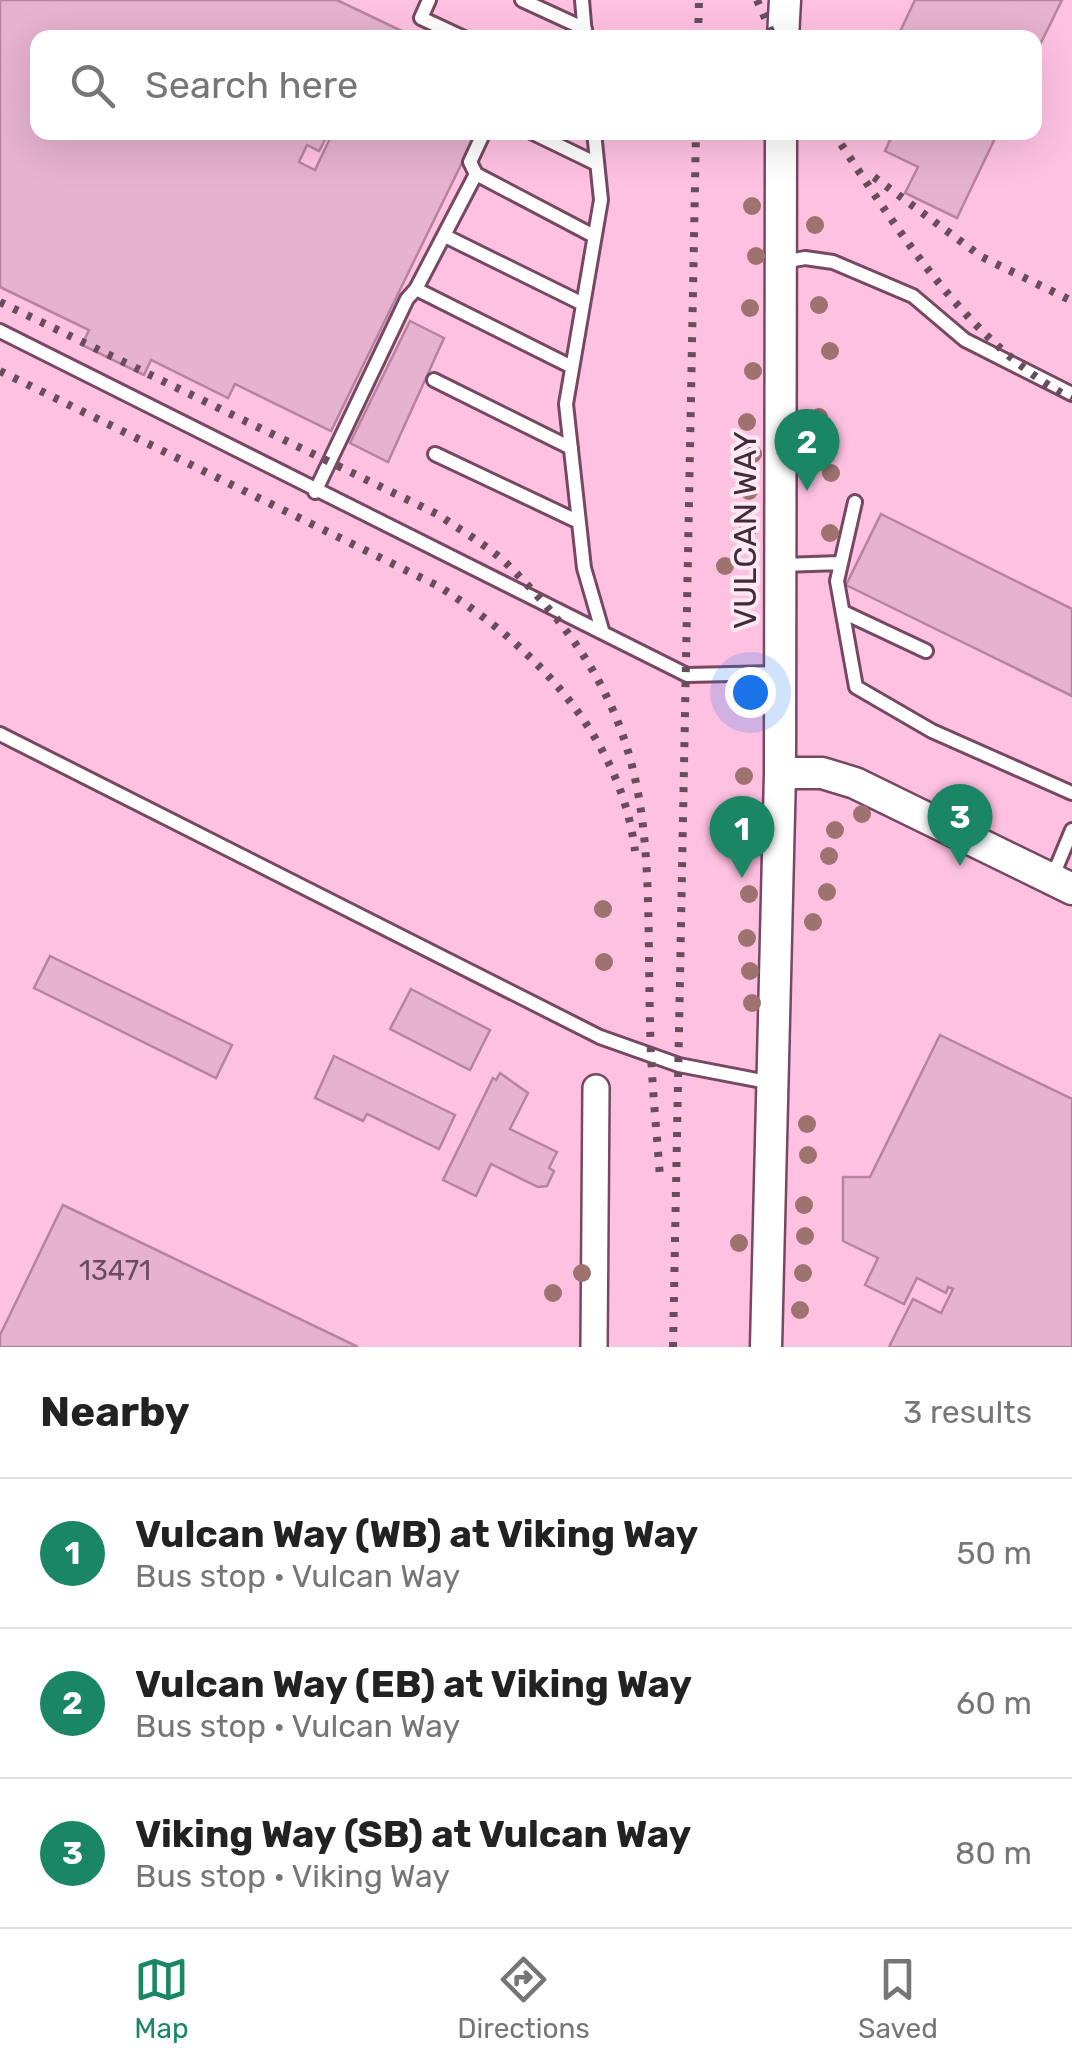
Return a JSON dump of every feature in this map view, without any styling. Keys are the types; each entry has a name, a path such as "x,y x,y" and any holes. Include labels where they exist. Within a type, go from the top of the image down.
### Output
{"street":[{"path":"784,30 786,0"},
{"name":"VULCAN WAY","path":"766,1347 780,773 781,140"},
{"path":"780,773 822,773 856,783 1062,884"},
{"path":"594,1347 596,1088"}],"lane":[{"path":"429,0 421,18 447,30"},
{"path":"522,0 579,30"},
{"path":"582,0 585,30"},
{"path":"480,140 470,162 476,174 592,235"},
{"path":"548,140 597,164"},
{"path":"595,140 600,200 566,404 584,568 602,630"},
{"path":"315,492 407,299 416,289 476,174"},
{"path":"445,236 583,304"},
{"path":"781,262 805,258 833,262 913,296 965,340 1072,394"},
{"path":"416,289 572,367"},
{"path":"0,332 687,675 780,673"},
{"path":"434,380 571,448"},
{"path":"435,454 579,522"},
{"path":"855,502 837,581 856,686 867,697 1072,793"},
{"path":"780,565 841,563"},
{"path":"844,612 926,651"},
{"path":"0,734 600,1037 679,1065 772,1083"},
{"path":"1062,884 1072,830"}],"shaded area":[{"path":"0,0 1072,0 1072,1347 0,1347"}],"building":[{"path":"0,0 337,0 400,30 30,30 30,140 325,140 319,151 307,145 299,162 315,170 329,140 473,140 331,431 235,384 228,398 151,360 144,375 82,345 89,330 0,287"},
{"path":"915,0 1062,0 1042,41 1042,30 901,30"},
{"path":"890,140 994,140 957,218 905,193 918,167 885,151"},
{"path":"410,321 444,338 388,462 350,443"},
{"path":"881,514 1072,609 1072,696 846,585"},
{"path":"50,956 232,1045 216,1078 34,988"},
{"path":"411,989 490,1030 470,1070 390,1029"},
{"path":"940,1035 1072,1099 1072,1347 889,1347 913,1299 941,1313 953,1289 948,1287 946,1293 917,1278 904,1304 865,1285 878,1258 843,1241 843,1177 870,1177"},
{"path":"334,1056 455,1115 439,1149 367,1114 363,1121 315,1098"},
{"path":"500,1073 528,1093 510,1129 557,1152 549,1168 554,1171 547,1186 538,1187 491,1164 476,1196 443,1180 493,1078 496,1080"},
{"path":"63,1205 358,1347 0,1347 0,1335"}],"railway":[{"path":"698,30 699,0"},
{"path":"757,0 770,30"},
{"path":"673,1347 696,140"},
{"path":"838,140 910,245 967,316 1034,375 1072,399"},
{"path":"874,177 982,257 1072,301"},
{"path":"0,302 439,515 507,564 560,623 598,680 623,736 638,792 645,851 651,1055 660,1177"},
{"path":"0,371 438,586 473,610 538,665 592,732 612,769 635,851"}],"place":[{"name":"Vulcan Way (EB) at Viking Way","path":"807,491"},
{"name":"Viking Way (SB) at Vulcan Way","path":"960,866"},
{"name":"Vulcan Way (WB) at Viking Way","path":"742,878"}]}
